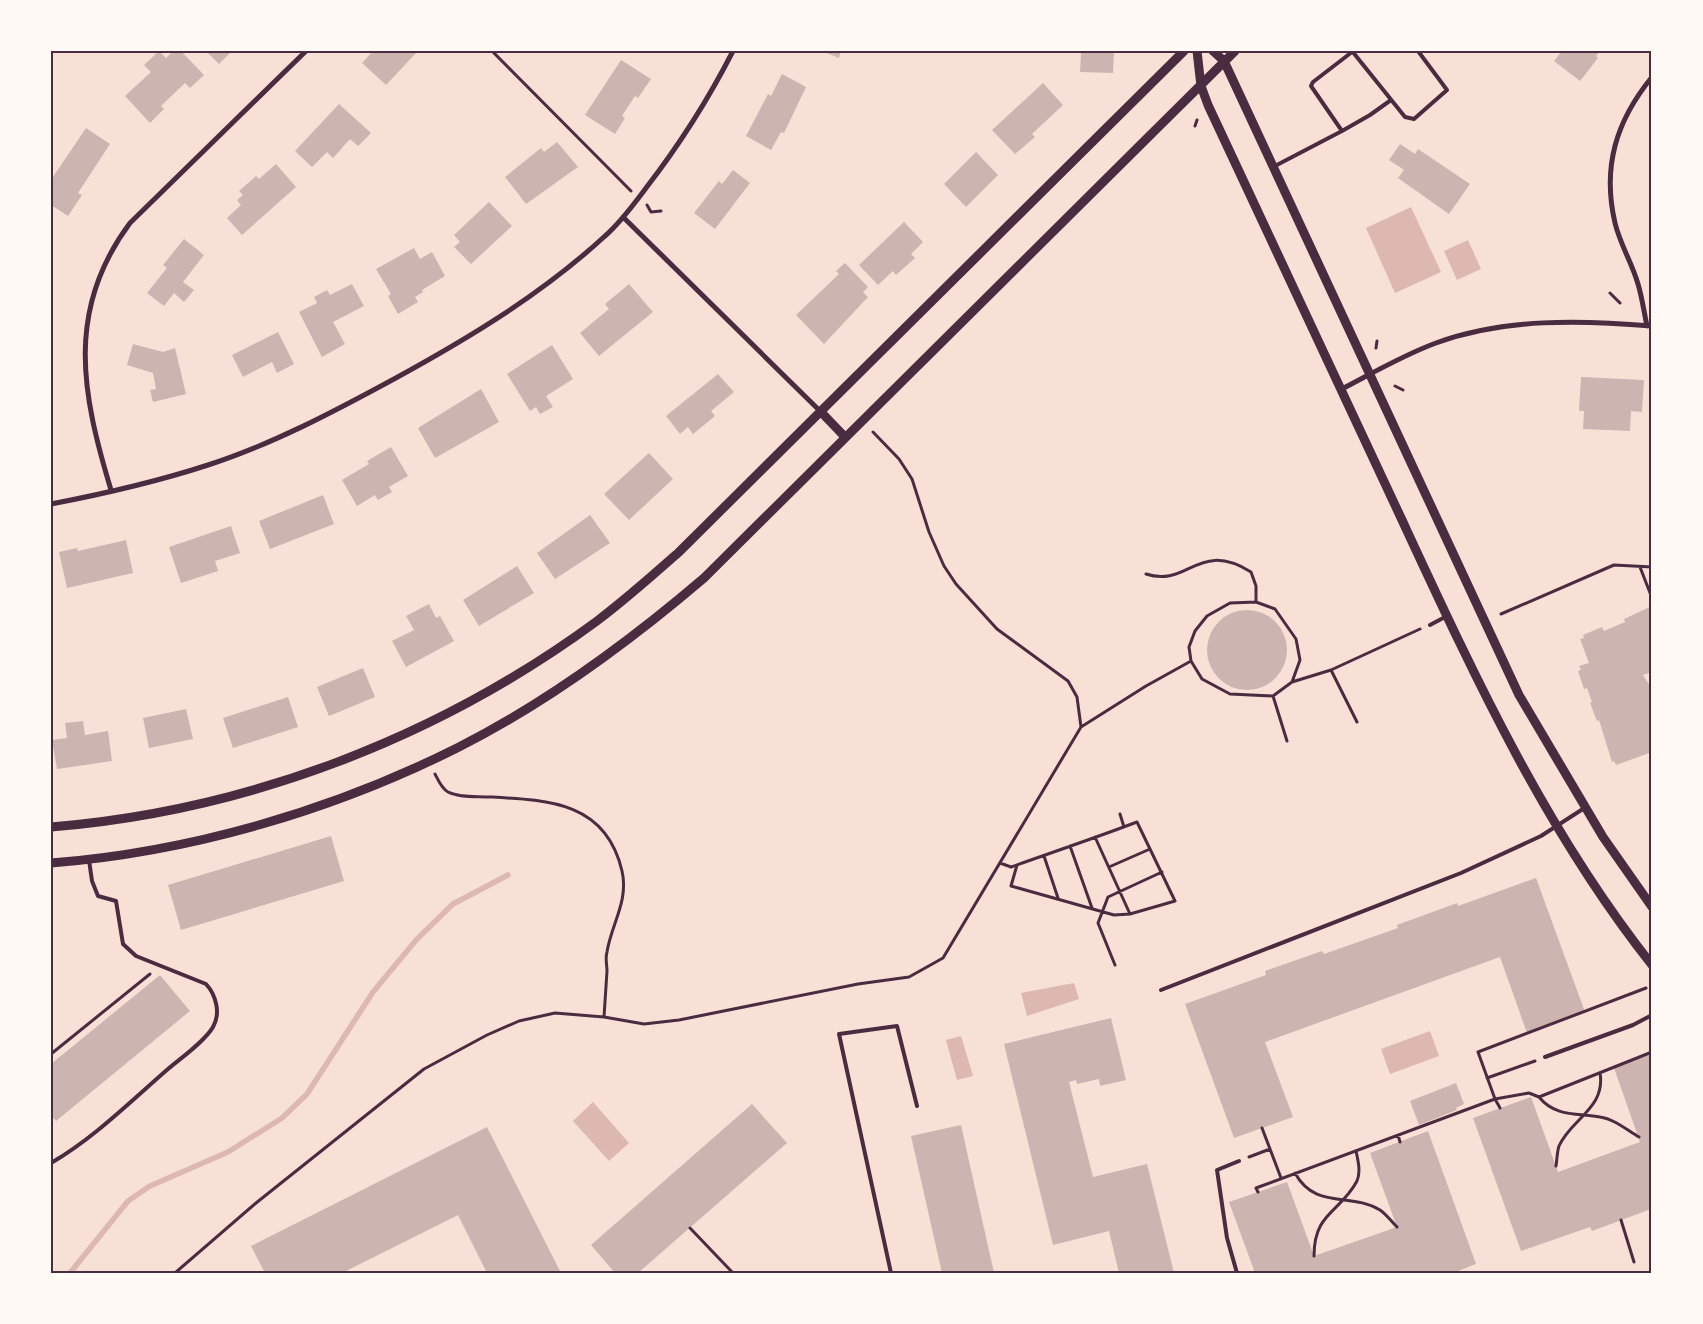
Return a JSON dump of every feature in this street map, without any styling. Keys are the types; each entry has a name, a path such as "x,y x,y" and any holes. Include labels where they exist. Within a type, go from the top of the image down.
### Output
{"street":[{"path":"112,490 100,454 84,370 89,305 102,270 117,240 130,224 306,51"},
{"path":"51,504 208,465 296,429 360,398 498,319 558,276 606,236 623,217 682,142 710,96 733,51"},
{"path":"51,827 105,823 176,810 257,790 400,736 479,696 557,648 633,592 678,553 1184,51"},
{"path":"1197,51 1201,86 1208,105 1445,617 1506,738 1556,826 1607,904 1652,965"},
{"path":"1213,51 1224,61 1518,695 1603,837 1652,907"},
{"path":"51,863 89,860 211,837 266,822 368,787 467,742 576,677 652,621 704,578 1235,51"},
{"path":"1339,390 1436,343 1473,332 1513,325 1558,322 1649,326 1638,284 1616,225 1610,196 1610,168 1626,116 1652,77"},
{"path":"623,217 822,412 845,437"}],"lane":[{"path":"1342,131 1311,86 1313,82 1352,51 1404,117 1410,120 1414,119 1447,90 1418,51"},
{"path":"1273,167 1342,131 1391,100"},
{"path":"1430,625 1445,617"},
{"path":"1161,990 1461,874 1541,836 1586,807"},
{"path":"51,1163 90,1135 179,1059 213,1027 217,1015 213,992 206,984 163,965 136,956 123,944 116,901 98,896 92,881 89,860"},
{"path":"1545,1057 1633,1025 1652,1015"},
{"path":"891,1273 839,1034 897,1026 917,1106"},
{"path":"1236,1273 1227,1238 1217,1170 1239,1161"}],"path":[{"path":"492,51 619,181"},
{"path":"1195,126 1197,120"},
{"path":"1610,293 1620,303"},
{"path":"1376,348 1377,341"},
{"path":"1396,386 1403,390"},
{"path":"873,432 899,459 912,479 929,532 944,566 956,584 996,629 1068,681 1077,698 1081,727"},
{"path":"1146,574 1155,577 1167,576 1215,559 1228,560 1251,572 1256,586 1256,602"},
{"path":"1501,614 1614,565 1652,567"},
{"path":"1640,567 1652,598"},
{"path":"1292,682 1300,660 1296,639 1275,609 1256,602 1230,603 1207,616 1195,631 1189,647 1191,661 1202,679 1230,694 1273,696 1292,682 1331,670 1430,625"},
{"path":"175,1273 262,1198 424,1069 487,1035 519,1022 555,1013 604,1017 644,1024 653,1023 909,977 943,958 1081,727 1146,686 1191,661"},
{"path":"1331,670 1357,722"},
{"path":"1273,696 1287,741"},
{"path":"435,774 440,785 448,792 464,796 545,800 567,806 586,816 604,833 615,850 622,872 624,892 619,917 606,954 604,1017"},
{"path":"1120,814 1124,827"},
{"path":"1000,863 1011,868 1017,865 1070,846 1095,838 1136,822 1175,901 1130,914 1114,915 1011,886 1017,865"},
{"path":"1095,838 1130,914"},
{"path":"1070,846 1092,908"},
{"path":"1109,867 1150,849"},
{"path":"1044,856 1058,899"},
{"path":"1115,965 1098,923 1108,897 1162,872"},
{"path":"51,1054 123,994 163,965"},
{"path":"1500,1108 1478,1052 1646,988"},
{"path":"1539,1097 1652,1052"},
{"path":"1488,1078 1545,1057"},
{"path":"1556,1166 1558,1148 1565,1136 1583,1116 1600,1092 1602,1085 1600,1073"},
{"path":"1258,1192 1256,1188 1281,1178 1495,1099 1528,1093 1539,1097 1547,1106 1583,1116 1601,1117 1638,1137"},
{"path":"1262,1128 1281,1178"},
{"path":"1398,1135 1400,1142"},
{"path":"1239,1161 1270,1149"},
{"path":"1314,1256 1314,1240 1323,1218 1357,1180 1359,1165 1356,1151"},
{"path":"1295,1173 1307,1189 1321,1197 1360,1203 1380,1210 1397,1227"},
{"path":"1622,1220 1634,1262"},
{"path":"690,1228 733,1273"}],"shaded area":[{"path":"1411,207 1441,272 1395,293 1366,228"},
{"path":"1468,240 1481,269 1457,280 1444,251"},
{"path":"1074,983 1079,999 1027,1016 1021,993"},
{"path":"1430,1031 1439,1056 1390,1074 1381,1049"},
{"path":"961,1036 973,1076 957,1080 946,1040"},
{"path":"593,1102 629,1143 609,1161 573,1121"}],"building":[{"path":"159,51 166,58 173,51 181,51 204,75 190,88 185,83 161,106 164,109 150,123 125,96 151,72 144,65"},
{"path":"206,51 232,51 219,64"},
{"path":"373,51 418,51 386,85 362,63"},
{"path":"822,51 841,51 839,58"},
{"path":"1081,51 1114,51 1113,73 1080,72"},
{"path":"1562,51 1600,51 1596,56 1598,58 1580,81 1554,61"},
{"path":"621,60 651,79 638,98 635,96 622,116 625,118 615,134 585,115"},
{"path":"782,74 806,87 784,133 781,132 771,150 746,136 768,94 771,96"},
{"path":"1043,83 1063,105 1032,134 1035,137 1015,154 992,130"},
{"path":"339,104 371,133 358,146 350,139 333,158 327,152 312,167 295,151"},
{"path":"86,128 110,144 78,193 82,195 68,216 51,205 51,180"},
{"path":"557,142 578,167 526,204 505,177 541,148 544,152"},
{"path":"1400,144 1415,154 1418,149 1470,184 1449,214 1398,178 1404,170 1389,160"},
{"path":"976,152 998,175 966,207 944,184"},
{"path":"276,164 296,187 242,235 227,218 241,205 237,200 243,195 239,191 256,176 259,179"},
{"path":"733,170 750,183 715,229 694,213 719,181 722,184"},
{"path":"489,202 512,226 471,264 454,247 460,242 454,235"},
{"path":"904,222 923,242 911,254 915,258 896,275 893,271 878,285 859,265"},
{"path":"184,239 204,255 183,282 194,290 184,302 174,293 164,306 147,293 167,268 163,265"},
{"path":"414,248 420,259 432,252 445,276 422,290 423,292 415,297 418,302 398,314 388,296 391,294 376,269"},
{"path":"845,263 868,287 863,292 868,297 824,344 796,315 839,274 836,271"},
{"path":"352,284 364,306 333,322 345,344 322,357 299,312 317,303 314,297 327,290 330,295"},
{"path":"629,284 653,312 599,356 580,333 609,309 605,304"},
{"path":"278,332 294,364 277,373 272,362 243,377 232,355"},
{"path":"133,344 163,352 175,348 186,394 153,402 150,390 156,389 153,373 127,365"},
{"path":"552,345 573,379 546,396 553,407 540,414 536,407 530,411 507,374"},
{"path":"718,374 734,392 711,411 715,416 693,434 688,427 680,434 666,416"},
{"path":"1581,377 1644,380 1642,412 1631,411 1630,431 1583,429 1584,411 1579,411"},
{"path":"481,389 499,422 435,458 418,428"},
{"path":"391,447 408,476 389,487 392,492 378,500 375,495 357,506 342,480 369,464 367,461"},
{"path":"649,453 673,479 629,520 604,494"},
{"path":"323,495 334,524 270,549 259,521"},
{"path":"590,515 610,543 555,579 537,553"},
{"path":"231,526 240,553 215,561 218,571 181,583 169,547"},
{"path":"126,540 133,573 67,588 59,552 77,548 78,551"},
{"path":"517,566 534,593 479,626 463,600"},
{"path":"429,604 436,618 440,616 454,641 406,667 392,641 414,630 406,616"},
{"path":"1652,606 1652,672 1643,675 1652,689 1652,752 1616,765 1614,761 1612,762 1599,720 1597,721 1587,688 1584,689 1578,671 1581,670 1579,666 1589,663 1580,639 1584,638 1583,635 1602,627 1604,631 1625,622 1624,619"},
{"path":"1247,610 1262,613 1275,622 1284,635 1287,650 1284,665 1275,678 1262,687 1247,690 1232,687 1219,678 1210,665 1207,650 1210,635 1219,622 1232,613"},
{"path":"363,668 375,697 329,716 317,687"},
{"path":"288,697 298,727 233,748 223,718"},
{"path":"186,709 193,739 149,748 143,718"},
{"path":"83,721 85,735 108,731 112,761 57,769 52,740 67,738 65,723"},
{"path":"331,836 344,881 181,930 168,885"},
{"path":"1536,878 1585,1012 1527,1033 1500,957 1265,1042 1293,1117 1234,1138 1185,1004 1266,975 1265,971 1322,951 1324,954 1398,928 1397,925 1457,903 1458,906"},
{"path":"160,975 190,1011 56,1121 51,1115 51,1064"},
{"path":"1111,1018 1126,1080 1100,1086 1099,1079 1077,1084 1076,1080 1069,1082 1093,1177 1147,1164 1174,1273 1119,1273 1109,1231 1053,1245 1004,1044"},
{"path":"1652,1054 1651,1209 1592,1231 1590,1227 1521,1251 1473,1118 1531,1097 1558,1172 1640,1142 1614,1068"},
{"path":"1456,1083 1464,1104 1456,1108 1457,1110 1419,1125 1410,1101"},
{"path":"752,1104 787,1143 638,1273 615,1273 591,1245"},
{"path":"961,1125 994,1273 942,1273 911,1136"},
{"path":"487,1127 561,1273 487,1273 458,1215 342,1273 265,1273 251,1246"},
{"path":"1428,1131 1476,1264 1453,1273 1255,1273 1229,1202 1287,1182 1314,1256 1397,1227 1370,1153"}],"waterway":[{"path":"70,1273 128,1201 150,1186 228,1152 282,1118 307,1094 373,992 417,939 453,904 508,875"}]}
